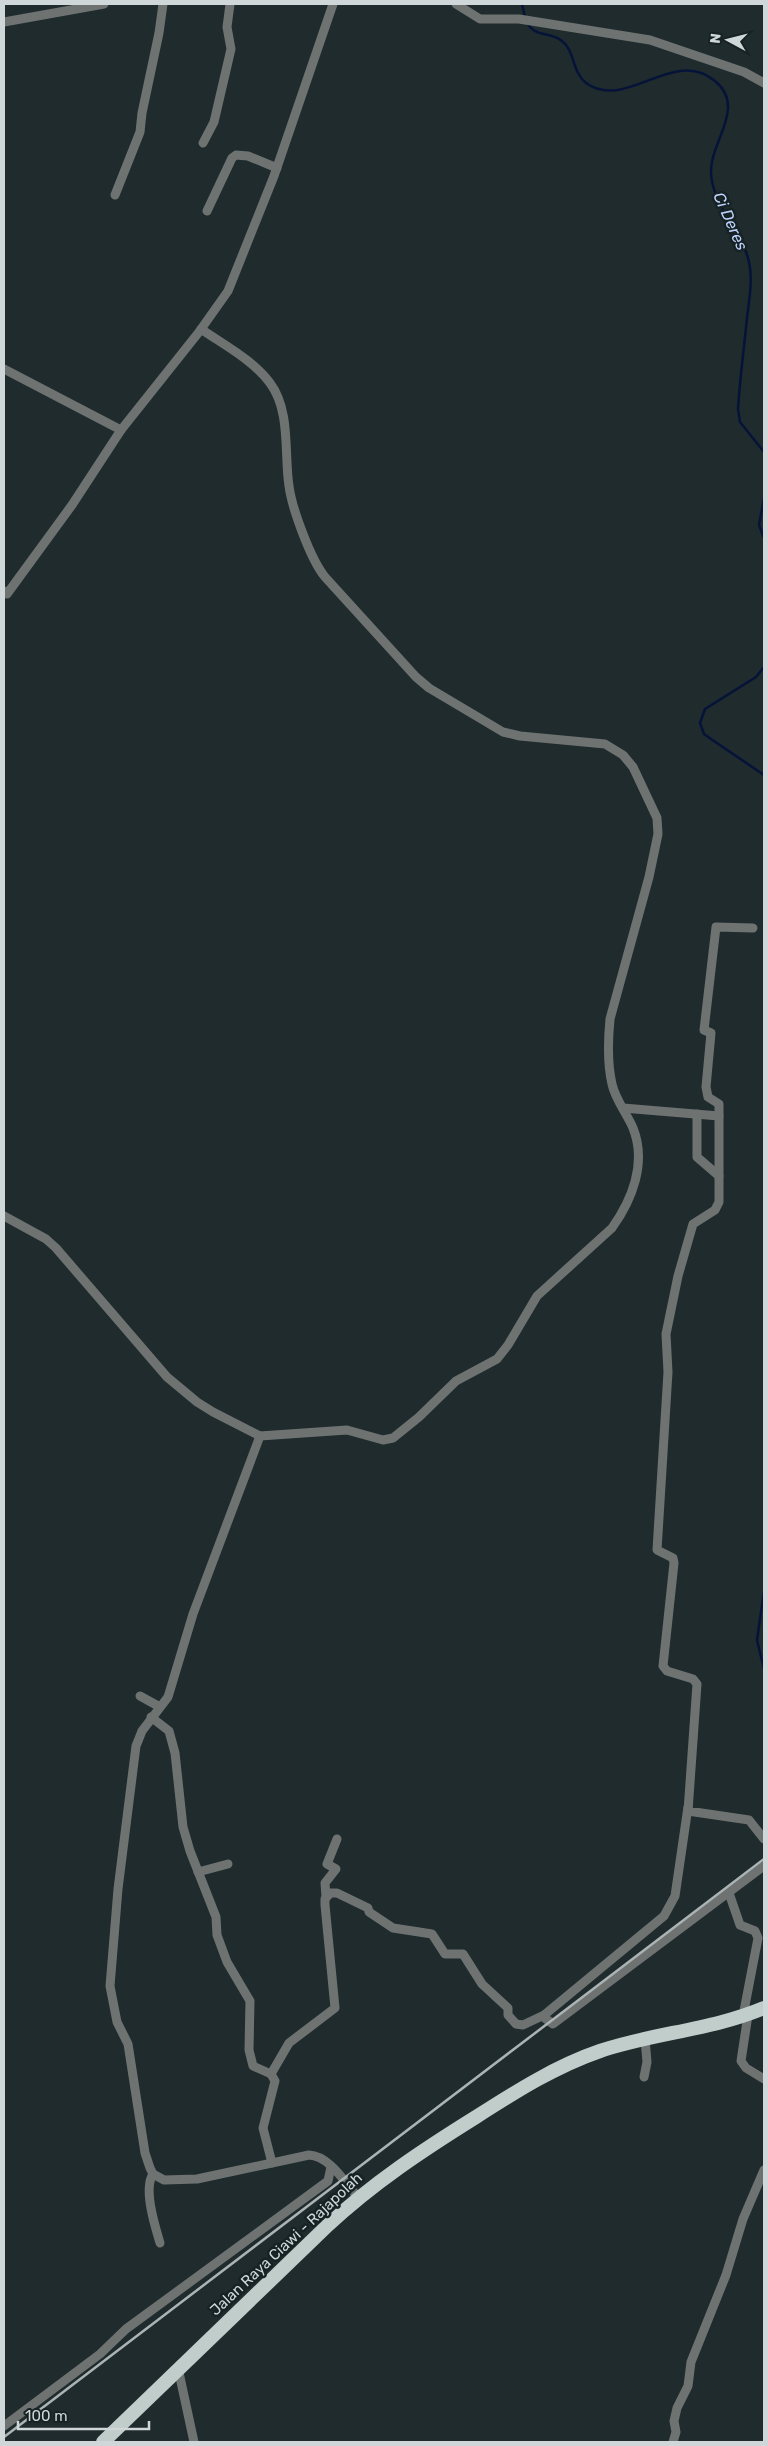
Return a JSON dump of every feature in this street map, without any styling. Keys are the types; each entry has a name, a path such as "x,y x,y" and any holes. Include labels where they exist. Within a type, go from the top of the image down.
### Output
{"highway":[{"name":"Jalan Raya Ciawi - Rajapolah","path":"103,2442 358,2197 420,2152 515,2093 600,2051 746,2015 764,2008"}],"street":[{"path":"4,22 104,4"},
{"path":"115,195 140,132 163,4"},
{"path":"203,143 214,122 231,49 227,27 230,4"},
{"path":"5,595 72,505 121,430 220,305 235,277 277,168 334,4"},
{"path":"456,4 480,19 519,19 663,43 744,72 764,83"},
{"path":"207,211 232,158 236,155 248,156 277,168"},
{"path":"4,1216 46,1240 56,1248 167,1376 185,1393 213,1412 260,1436 347,1430 378,1440 392,1438 419,1417 456,1381 497,1359 508,1345 537,1296 612,1228 629,1201 638,1168 637,1140 612,1085 608,1040 610,1019 649,877 659,825 633,767 623,754 606,744 520,736 503,732 429,688 416,677 325,578 314,563 289,487 285,430 272,385 260,370 201,329"},
{"path":"4,369 121,430"},
{"path":"326,1897 332,1892 336,1893 368,1908 369,1912 393,1928 432,1934 445,1954 463,1954 482,1984 508,2008 508,2016 516,2024 523,2025 542,2016 664,1916 675,1896 688,1807 697,1684 693,1679 667,1671 663,1666 674,1563 673,1558 656,1550 668,1372 666,1336 685,1248 693,1224 715,1210 719,1202 720,1104 708,1097 706,1087 711,1033 704,1030 716,926 753,928"},
{"path":"623,1108 719,1116"},
{"path":"697,1114 697,1157 719,1176"},
{"path":"260,1436 193,1614 168,1697 142,1731 134,1755 118,1889 110,1986 117,2022 128,2044 145,2152 153,2174 164,2180 197,2179 316,2155 331,2167 358,2197"},
{"path":"140,1696 160,1707"},
{"path":"151,1717 169,1731 175,1753 183,1827 216,1917 217,1935 227,1962 250,2001 249,2050 254,2066 271,2074 275,2080 263,2128 272,2163"},
{"path":"688,1807 691,1813 749,1820 764,1839"},
{"path":"271,2074 289,2043 335,2008 325,1905 325,1883 336,1869 327,1864 337,1839"},
{"path":"198,1872 228,1864"},
{"path":"542,2016 551,2024 555,2024 764,1866"},
{"path":"729,1893 740,1925 753,1930 758,1938 741,2061 746,2068 764,2079"},
{"path":"644,2077 647,2062 645,2039"},
{"path":"4,2426 100,2354 126,2329 328,2181 331,2167"},
{"path":"673,2442 676,2432 674,2421 677,2408 688,2386 691,2362 726,2275 743,2219 764,2170"},
{"path":"153,2174 150,2179 150,2199 160,2243"},
{"path":"178,2368 194,2442"}],"waterway":[{"name":"Ci Deres","path":"522,4 525,17"},
{"name":"Ci Deres","path":"527,22 534,30 562,41 569,50 581,78 586,83 601,90 617,90 667,74 683,71 699,72 715,81 724,91 728,102 728,113 712,161 711,172 716,196 740,239 749,262 750,290 738,409 740,422 764,452"},
{"name":"Ci Deres","path":"764,498 759,525 764,538"},
{"name":"Ci Deres","path":"764,667 756,677 705,709 700,723 704,734 764,775"},
{"name":"Ci Deres","path":"764,1591 757,1640 764,1669"}],"railway":[{"path":"4,2437 764,1859"}]}
